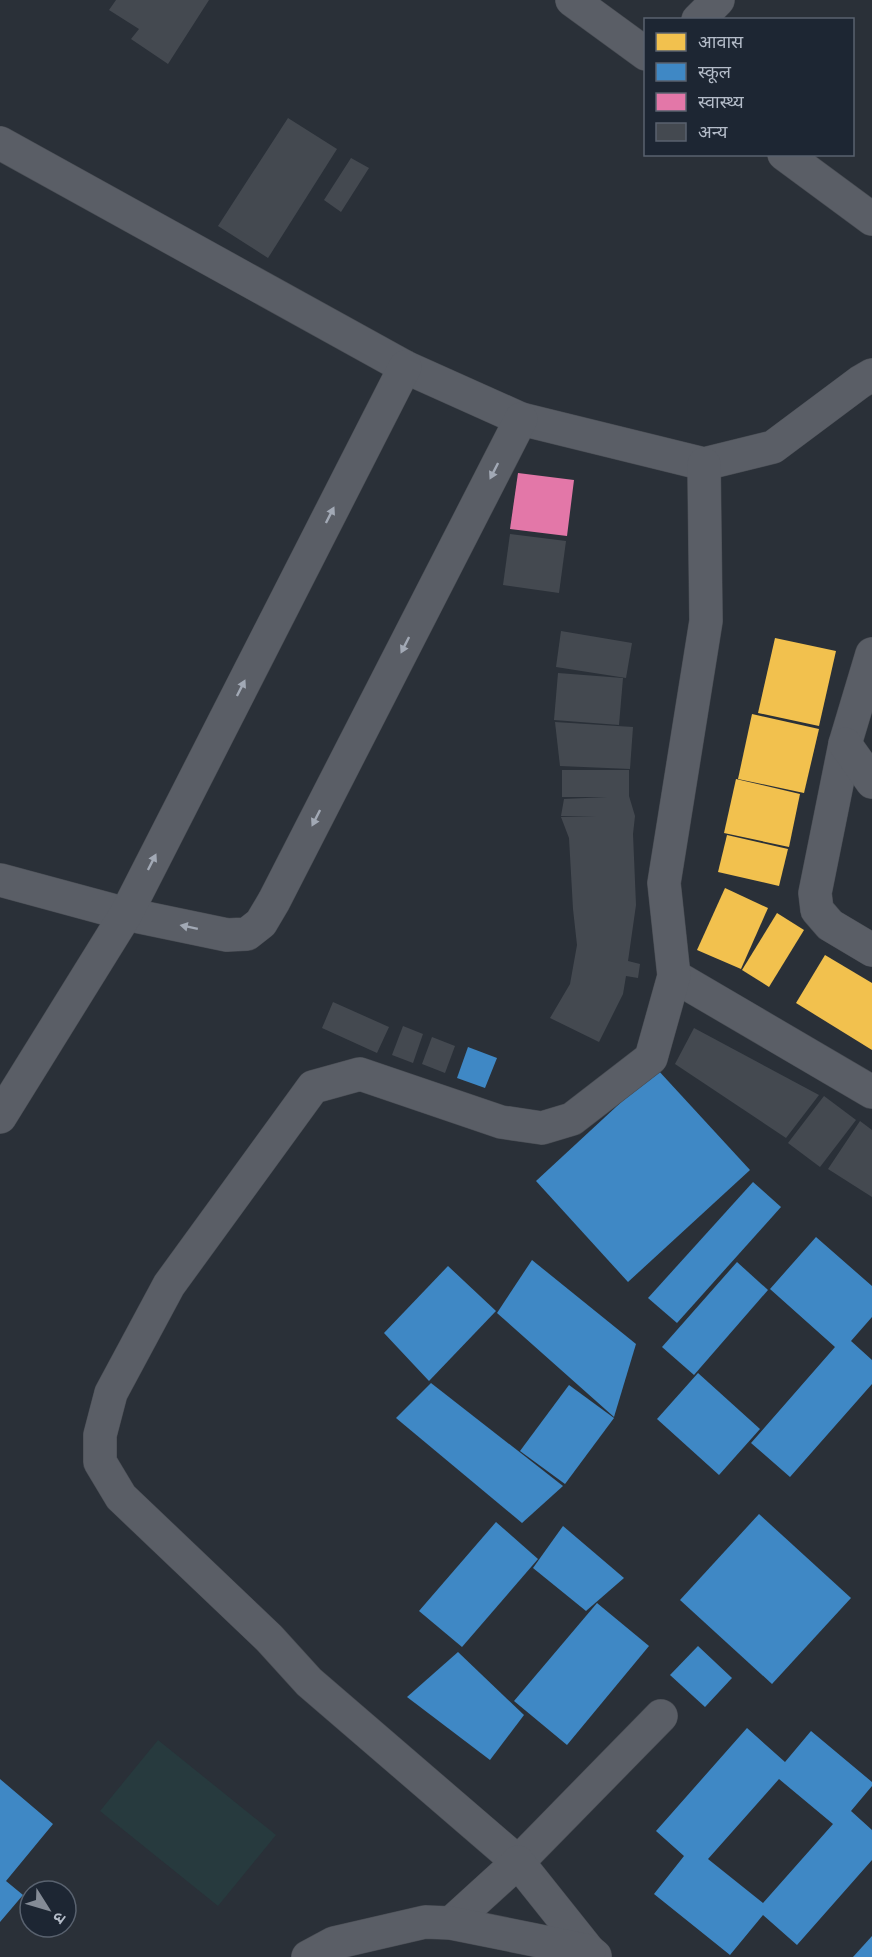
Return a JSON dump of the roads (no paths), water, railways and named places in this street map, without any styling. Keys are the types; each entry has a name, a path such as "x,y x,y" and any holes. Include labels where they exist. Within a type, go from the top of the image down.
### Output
{"street":[{"path":"572,0 644,53"},
{"path":"700,18 717,0"},
{"path":"0,143 405,367 521,419 704,464 773,447 868,386"},
{"path":"787,156 872,219"},
{"path":"0,1117 126,914 405,367"},
{"path":"0,880 126,914 227,935 247,934 261,923 274,902 521,419"},
{"path":"593,1954 518,1862 309,1682 269,1638 121,1497 100,1462 100,1435 111,1393 169,1285 313,1087 360,1074 501,1122 542,1128 572,1119 651,1058 674,976 664,882 706,621 704,464"},
{"path":"872,654 845,744 815,893 817,910 831,925 872,950"},
{"path":"845,744 872,782"},
{"path":"674,976 872,1092"},
{"path":"451,1923 518,1862 661,1716"},
{"path":"308,1957 333,1943 425,1922 451,1923 593,1954"}]}
